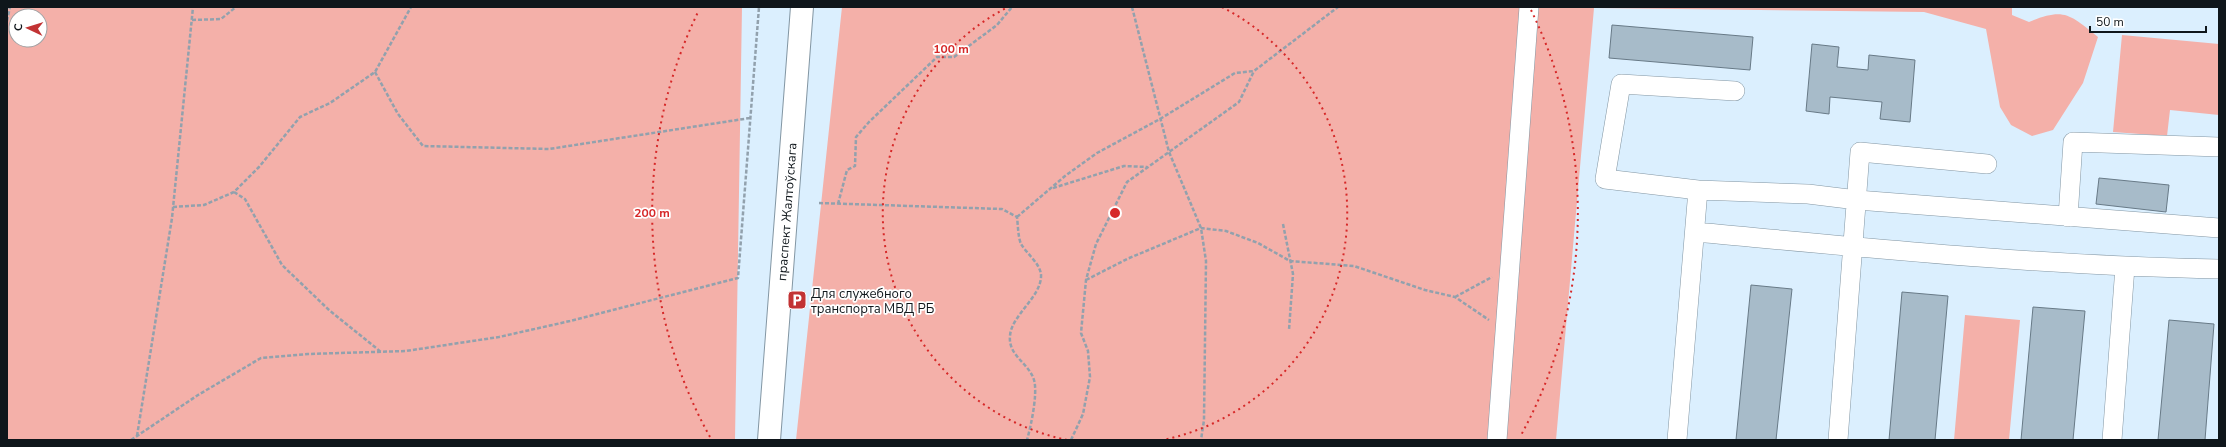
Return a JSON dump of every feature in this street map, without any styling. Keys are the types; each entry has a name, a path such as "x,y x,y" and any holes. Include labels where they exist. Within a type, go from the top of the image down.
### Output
{"main road":[{"name":"праспект Жалтоўскага","path":"769,440 802,7"}],"lane":[{"path":"1497,440 1529,7"},
{"path":"1735,91 1621,84 1605,179 1698,190 1808,194 1857,200 2219,228"},
{"path":"2068,217 2073,142 2219,147"},
{"path":"1838,440 1854,247 1860,152 1987,164"},
{"path":"1677,440 1698,190"},
{"path":"1695,232 1854,247 2125,267 2219,269"},
{"path":"2112,440 2125,267"}],"path":[{"path":"7,21 10,7"},
{"path":"137,436 173,206 193,7"},
{"path":"192,20 221,19 236,7"},
{"path":"173,206 204,205 234,192 259,167 300,117 330,103 376,72 411,7"},
{"path":"131,440 198,395 261,358 406,351 499,337 570,321 738,278 759,7"},
{"path":"838,204 847,170 855,166 856,137 869,122 937,56 954,57 997,24 1012,7"},
{"path":"1132,7 1160,119 1170,152 1201,228 1206,261 1204,420 1201,440"},
{"path":"1071,440 1083,414 1090,377 1088,351 1081,333 1086,280 1096,244 1126,182 1239,102 1254,71 1338,7"},
{"path":"1017,217 1051,188 1097,153 1160,119 1235,73 1254,71"},
{"path":"376,72 398,114 423,146 549,149 750,118"},
{"path":"1051,188 1124,166 1147,167"},
{"path":"234,192 245,199 282,264 329,310 382,352"},
{"path":"819,203 1002,209 1017,217"},
{"path":"1017,217 1020,242 1041,272 1041,279 1024,311 1015,322 1010,336 1012,352 1033,378 1035,389 1033,415 1027,440"},
{"path":"1283,224 1293,274 1289,330"},
{"path":"1086,280 1127,259 1201,228 1226,231 1258,243 1290,262 1354,266 1425,290 1455,297 1505,329"},
{"path":"1455,297 1478,286 1510,267"}],"shaded area":[{"path":"7,7 742,7 735,440 7,440"},
{"path":"842,7 2012,7 2012,15 2029,22 2051,15 2059,14 2066,16 2080,23 2098,37 2083,83 2053,130 2032,136 2011,125 2000,107 1986,29 1924,12 1594,8 1556,440 796,440"},
{"path":"2122,35 2219,44 2219,115 2170,110 2167,136 2113,132"},
{"path":"1965,315 2020,320 2009,440 1954,440"}],"building":[{"path":"1612,25 1753,37 1750,70 1609,58"},
{"path":"1812,44 1839,47 1837,67 1868,70 1869,55 1915,60 1910,122 1880,119 1882,102 1830,97 1829,114 1806,111"},
{"path":"2099,178 2169,185 2166,212 2096,204"},
{"path":"1751,285 1792,289 1776,440 1736,440"},
{"path":"1902,292 1948,296 1935,440 1889,440"},
{"path":"2033,307 2085,311 2073,440 2021,440"},
{"path":"2169,320 2214,324 2205,440 2158,440"}],"place":[{"name":"Для служебного транспорта МВД РБ","path":"797,300"}]}
